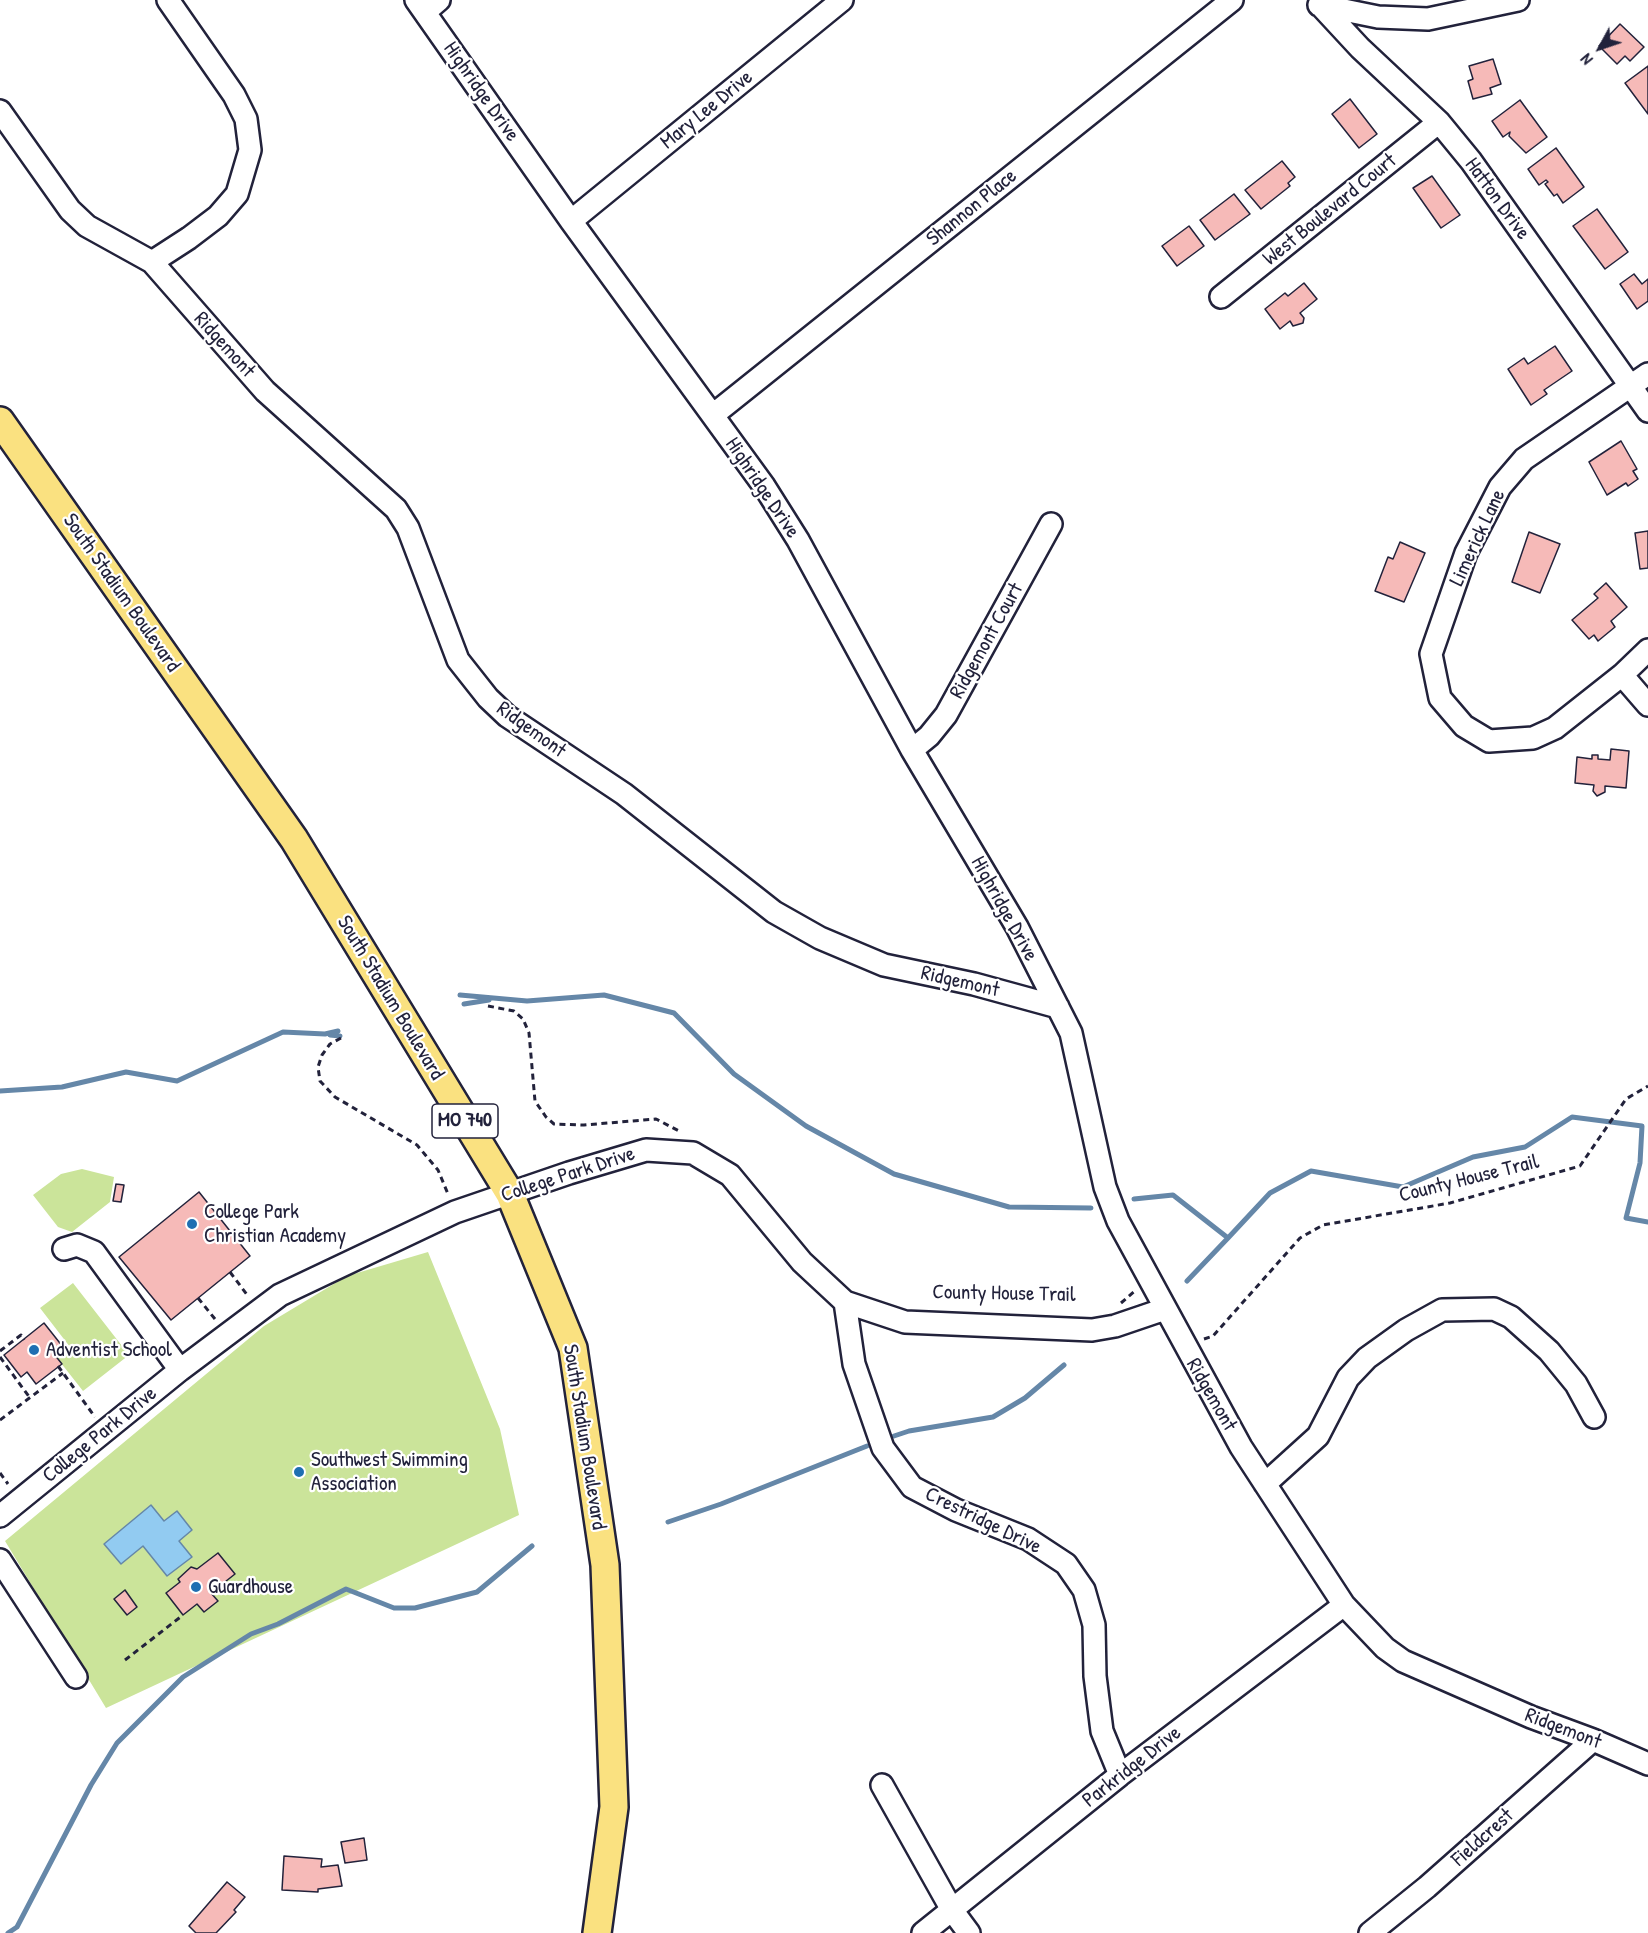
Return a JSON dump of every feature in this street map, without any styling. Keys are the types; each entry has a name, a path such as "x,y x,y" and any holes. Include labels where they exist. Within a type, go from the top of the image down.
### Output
{"main road":[{"name":"South Stadium Boulevard","path":"0,421 294,839 510,1194 573,1348 605,1565 614,1808 597,1933"}],"street":[{"path":"152,262 218,216 237,195 250,150 246,119 234,95 168,0"},
{"name":"Mary Lee Drive","path":"571,221 842,0"},
{"name":"Shannon Place","path":"713,415 1232,0"},
{"path":"1316,3 1378,17 1428,19 1518,0"},
{"name":"Hatton Drive","path":"1316,3 1439,122 1471,161 1640,380 1648,411"},
{"name":"Highridge Drive","path":"427,4 571,221 764,486 798,540 912,750 1017,927 1058,1007"},
{"name":"Ridgemont","path":"0,111 70,210 87,226 152,262 265,391 396,509 408,528 458,660 488,698 507,716 624,794 774,912 820,938 884,965 974,984 1058,1007 1071,1033 1105,1187 1118,1221 1235,1436 1344,1605 1385,1648 1403,1661 1531,1717 1648,1764"},
{"name":"West Boulevard Court","path":"1221,297 1439,122"},
{"name":"Limerick Lane","path":"1622,675 1555,728 1533,738 1490,741 1464,726 1440,698 1431,654 1467,553 1500,487 1524,459 1640,380"},
{"name":"Ridgemont Court","path":"912,750 929,736 946,715 1051,524"},
{"path":"1648,650 1622,675 1648,705"},
{"name":"College Park Drive","path":"0,1516 180,1370 280,1295 455,1212 568,1173 646,1150 693,1154 730,1175 802,1262 845,1302 905,1322 1092,1330 1115,1326 1165,1309"},
{"path":"64,1249 77,1245 94,1252 180,1370"},
{"name":"Crestridge Drive","path":"845,1302 855,1364 883,1448 912,1487 956,1510 1028,1539 1066,1564 1084,1590 1094,1625 1095,1676 1102,1731 1120,1775"},
{"path":"1265,1484 1318,1436 1348,1378 1367,1358 1406,1330 1442,1310 1494,1309 1511,1317 1550,1352 1576,1384 1594,1417"},
{"path":"0,1560 76,1677"},
{"name":"Parkridge Drive","path":"923,1933 1120,1775 1344,1605"},
{"name":"Fieldcrest","path":"1370,1933 1427,1887 1593,1740"},
{"path":"882,1785 952,1910 969,1933"}],"path":[{"path":"488,1006 514,1011 523,1019 529,1033 535,1101 554,1124 584,1125 656,1119 684,1133"},
{"path":"341,1038 330,1044 322,1055 318,1067 320,1081 334,1097 417,1145 428,1154 442,1178 455,1212"},
{"name":"County House Trail","path":"1201,1339 1206,1340 1213,1336 1300,1238 1323,1225 1450,1203 1580,1166 1607,1130 1626,1099 1648,1086"},
{"path":"230,1272 248,1296"},
{"path":"1117,1307 1129,1293"},
{"path":"198,1298 218,1323"},
{"path":"0,1351 21,1335 24,1340"},
{"path":"0,1357 15,1374 30,1398"},
{"path":"58,1366 98,1421"},
{"path":"0,1420 63,1373"},
{"path":"0,1473 13,1490"},
{"path":"125,1659 183,1615"}],"green space":[{"path":"82,1169 114,1177 110,1202 72,1232 58,1227 33,1195 61,1174"},
{"name":"Southwest Swimming Association","path":"428,1252 500,1429 519,1515 106,1708 5,1541 264,1326 347,1276"},
{"path":"73,1283 129,1355 83,1391 57,1358 70,1347 40,1308"}],"water":[{"path":"151,1505 164,1521 177,1511 192,1530 179,1541 192,1557 167,1576 143,1546 121,1564 104,1544"}],"building":[{"path":"1620,24 1644,47 1630,61 1625,56 1617,64 1599,46"},
{"path":"1493,59 1501,84 1490,88 1492,94 1473,99 1468,81 1473,79 1469,66"},
{"path":"1648,66 1648,114 1625,83"},
{"path":"1350,99 1377,134 1359,148 1332,114"},
{"path":"1520,100 1547,137 1526,153 1509,136 1510,132 1503,137 1492,121"},
{"path":"1556,148 1584,187 1563,203 1557,194 1554,196 1545,184 1548,182 1546,180 1539,185 1528,169"},
{"path":"1282,161 1295,177 1288,183 1290,186 1261,209 1245,190"},
{"path":"1432,176 1460,215 1441,228 1413,188"},
{"path":"1234,194 1250,214 1215,240 1200,220"},
{"path":"1597,209 1628,252 1605,269 1573,226"},
{"path":"1189,226 1204,246 1177,266 1162,246"},
{"path":"1634,274 1642,284 1648,279 1648,301 1637,309 1620,284"},
{"path":"1304,283 1317,299 1300,313 1304,318 1303,323 1293,326 1290,321 1280,329 1265,309 1285,293 1288,296"},
{"path":"1555,346 1572,371 1544,390 1547,394 1531,405 1508,369 1524,358 1528,364"},
{"path":"1621,441 1637,469 1633,471 1638,479 1628,486 1626,483 1607,495 1589,462"},
{"path":"1648,531 1648,568 1640,569 1635,533"},
{"path":"1529,532 1560,544 1540,593 1512,582"},
{"path":"1400,542 1425,553 1404,602 1375,591 1388,557 1393,559"},
{"path":"1606,583 1627,607 1611,621 1615,627 1598,641 1594,635 1589,639 1572,620 1598,598 1594,594"},
{"path":"1611,749 1629,751 1626,788 1605,786 1605,792 1597,796 1593,791 1594,785 1575,783 1577,757 1592,759 1592,755 1598,755 1598,759 1610,760"},
{"path":"116,1184 124,1185 121,1202 113,1201"},
{"name":"College Park Christian Academy","path":"199,1192 250,1256 171,1320 119,1257"},
{"name":"Adventist School","path":"44,1323 63,1347 54,1354 62,1364 36,1384 27,1372 21,1377 4,1355"},
{"name":"Guardhouse","path":"218,1553 235,1574 211,1593 218,1601 204,1612 197,1604 183,1615 166,1593 180,1582 178,1579 191,1567 197,1569"},
{"path":"125,1590 137,1607 127,1615 114,1599"},
{"path":"364,1838 367,1860 345,1863 341,1842"},
{"path":"284,1856 322,1859 321,1867 338,1865 342,1886 318,1889 318,1892 282,1890"},
{"path":"227,1882 245,1897 234,1910 236,1912 216,1933 196,1933 189,1926"}],"waterway":[{"path":"460,995 527,1001 604,995 674,1013 734,1074 806,1126 894,1174 1009,1207 1091,1208"},
{"path":"464,1004 489,1000"},
{"path":"0,1091 62,1087 126,1072 177,1081 283,1032 325,1034 338,1031"},
{"path":"330,1035 340,1036"},
{"path":"1134,1199 1173,1195 1228,1238 1270,1193 1311,1171 1403,1187 1473,1157 1525,1147 1572,1117 1642,1126 1640,1163 1626,1218 1648,1222"},
{"path":"1187,1281 1228,1238"},
{"path":"894,1436 909,1431 993,1417 1025,1398 1064,1365"},
{"path":"668,1522 721,1504 867,1446"},
{"path":"8,1933 17,1927 91,1785 117,1743 183,1677 251,1634 278,1624 346,1589 394,1608 415,1608 477,1592 532,1546"}],"place":[{"name":"College Park Christian Academy","path":"192,1224"},
{"name":"Adventist School","path":"34,1350"},
{"name":"Southwest Swimming Association","path":"299,1472"},
{"name":"Guardhouse","path":"196,1587"}]}
